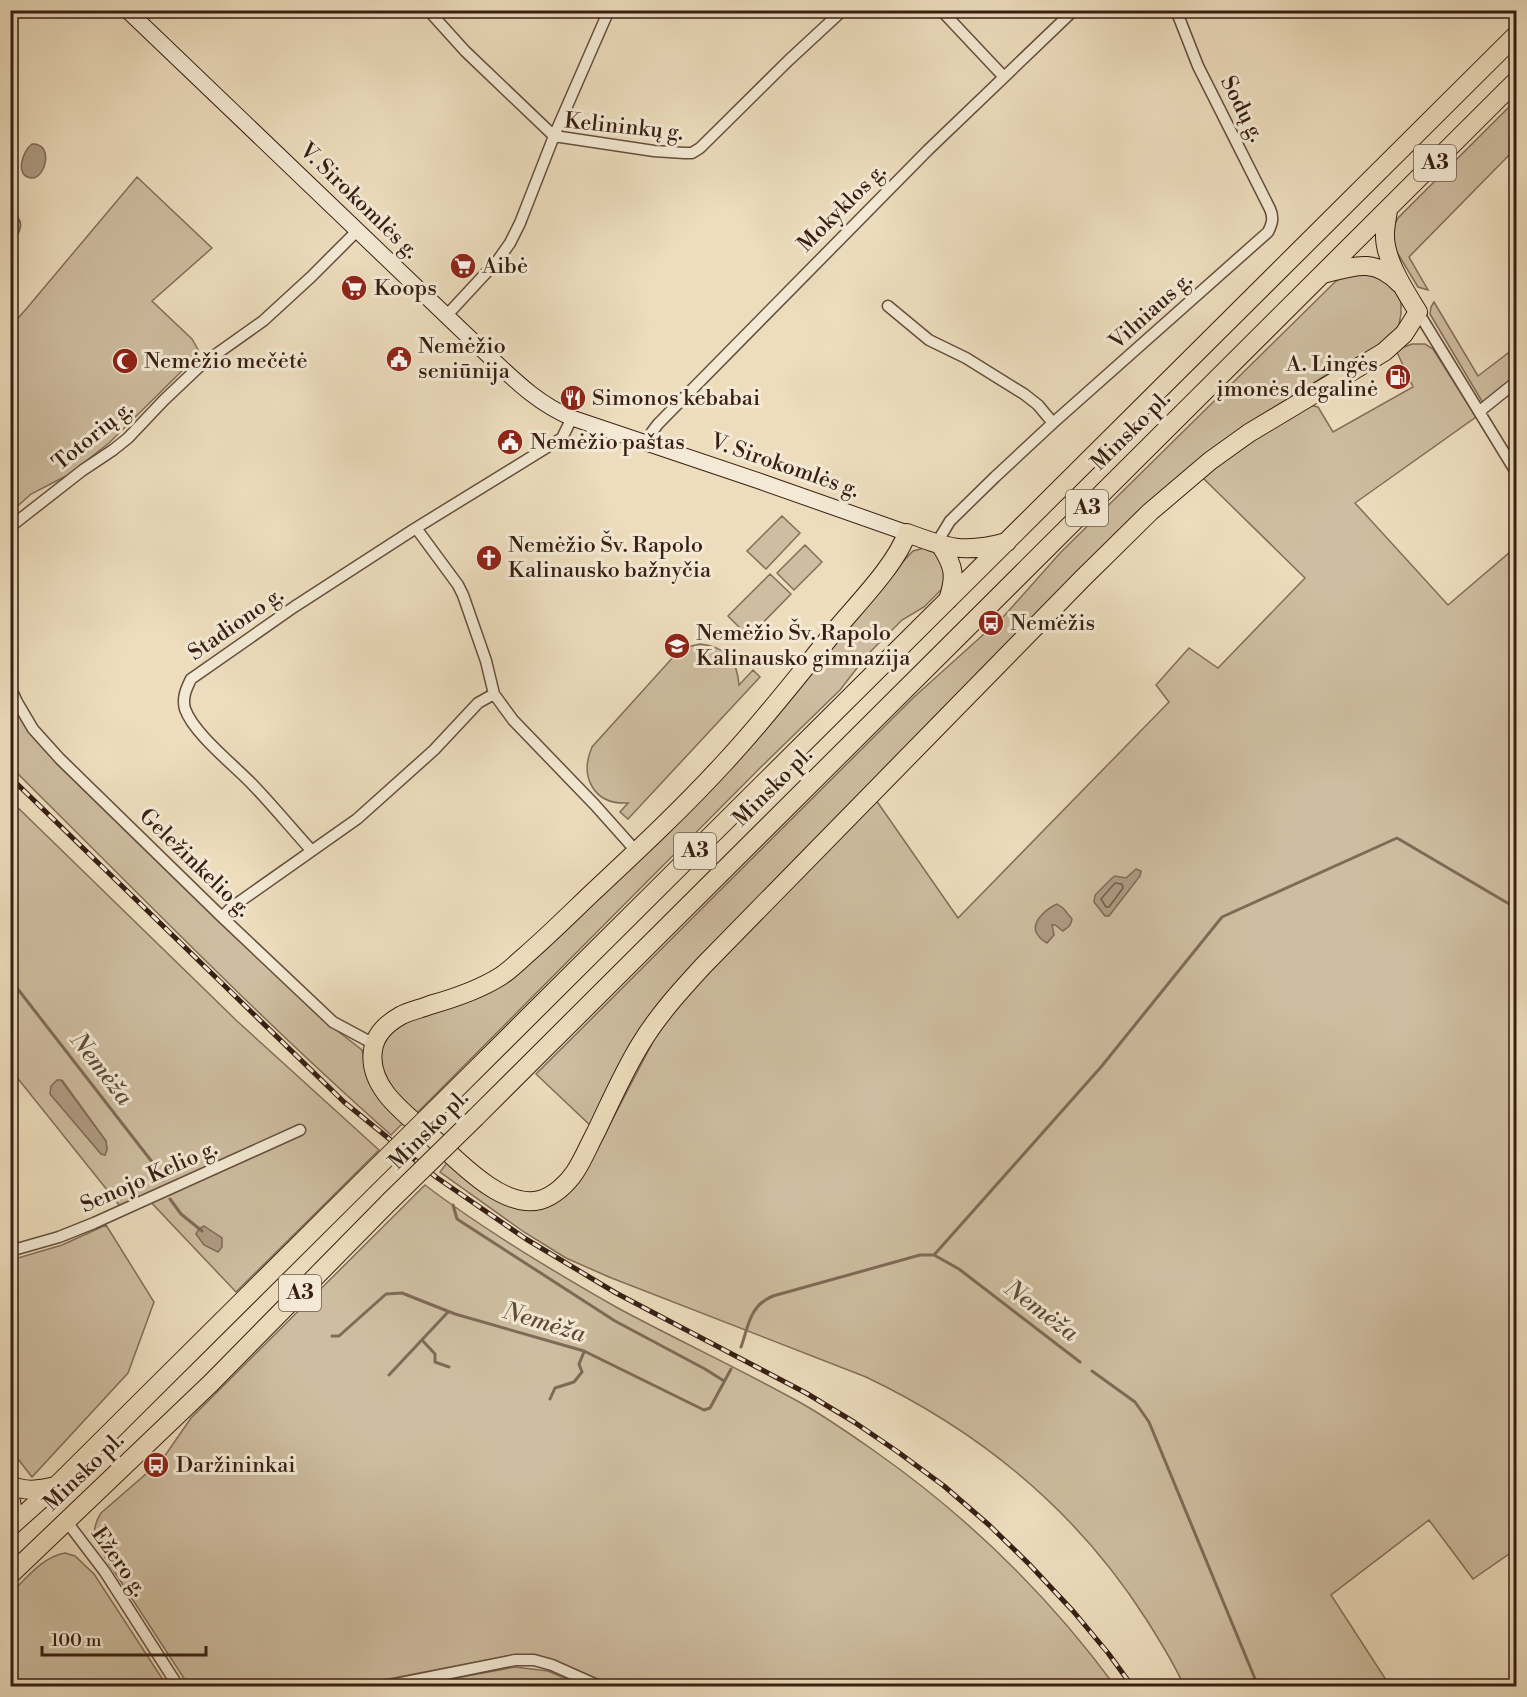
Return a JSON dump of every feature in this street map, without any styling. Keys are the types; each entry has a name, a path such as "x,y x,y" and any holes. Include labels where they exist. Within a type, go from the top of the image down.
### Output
{"highway":[{"name":"Minsko pl.","path":"10,1527 57,1485 1516,35"},
{"name":"Minsko pl.","path":"10,1575 212,1383 389,1202 1516,81"},
{"path":"1006,542 974,549 939,545 907,534 898,552 884,570 725,763 539,943 503,975 472,992 408,1012 385,1026 374,1044 372,1057 377,1080 386,1093 467,1169 494,1189 516,1200 528,1202 540,1200 563,1187 574,1173 640,1045 674,998 704,964 1083,578 1150,512 1210,461 1249,433 1384,352 1404,334 1418,312 1403,287 1386,247 1388,210"},
{"path":"1322,275 1356,265 1368,265 1384,270 1403,287"},
{"path":"939,545 952,564 953,573 947,601"},
{"path":"10,1485 22,1490 32,1490 57,1485"},
{"path":"10,1497 12,1506 10,1513"}],"main road":[{"name":"V. Sirokomlės g.","path":"127,10 536,399 572,418 907,534"}],"street":[{"path":"428,10 465,51 554,136 609,10"},
{"name":"Kelininkų g.","path":"447,315 498,260 510,243 554,136 654,151 692,153 700,148 843,10"},
{"path":"941,10 1004,77"},
{"name":"Mokyklos g.","path":"648,443 658,424 928,150 1074,10"},
{"name":"Sodų g.","path":"1176,10 1198,66 1270,209 1272,225"},
{"name":"Vilniaus g.","path":"939,545 950,521 1053,423 1268,232 1272,225"},
{"name":"Totorių g.","path":"10,527 128,438 201,365 263,321 358,230"},
{"path":"888,306 929,340 966,358 1024,394 1038,405 1053,423"},
{"path":"1418,312 1516,472"},
{"path":"1480,411 1516,382"},
{"name":"Stadiono g.","path":"311,850 254,786 191,722 184,707 184,692 191,679 294,607 562,438 572,418"},
{"path":"416,528 463,595 486,661 494,694 513,720 636,851"},
{"name":"Geležinkelio g.","path":"10,687 33,729 60,759 333,1023 374,1044"},
{"path":"222,917 232,907 357,819 434,750 478,703 494,694"},
{"name":"Senojo Kelio g.","path":"10,1251 59,1237 94,1223 300,1130"},
{"name":"Ežero g.","path":"66,1522 105,1572 178,1686"},
{"path":"386,1686 514,1660 543,1662 599,1686"}],"shaded area":[{"path":"1516,100 1516,148 1409,257 1428,290 1418,287 1392,244 1394,226 1398,218"},
{"path":"137,177 212,248 152,301 192,339 200,353 109,443 68,475 31,494 11,512 11,326"},
{"path":"1363,271 1387,279 1401,298 1399,325 1394,333 1381,345 1334,370 1246,426 679,980 591,1126 536,1074 914,697 1004,616 1061,552 1336,281 1348,274"},
{"path":"1434,302 1478,376 1516,347 1516,375 1483,403 1430,314"},
{"path":"1412,344 1425,344 1433,349 1476,417 1355,503 1448,605 1516,547 1516,885 1510,891 1516,896 1516,1549 1473,1579 1429,1520 1331,1595 1390,1686 1184,1686 1146,1619 1119,1580 1089,1543 1057,1509 987,1449 949,1423 866,1377 609,1277 566,1258 524,1232 440,1172 449,1160 517,1207 585,1172 656,1036 673,1012 696,985 876,800 958,918 1169,702 1156,685 1189,648 1218,668 1305,578 1202,477 1300,408 1309,405 1318,407 1333,432 1413,387 1396,350"},
{"path":"782,516 800,533 766,569 747,551"},
{"path":"805,545 822,562 794,590 777,573"},
{"path":"930,548 944,557 944,587 924,607 902,620 868,654 840,690 415,1115 393,1093 380,1068 380,1048 395,1026 512,975 913,551"},
{"path":"770,574 791,594 749,637 728,616"},
{"path":"700,644 723,651 733,661 739,685 753,670 760,677 628,819 620,812 628,803 606,799 592,787 587,769 592,747 675,655 687,647"},
{"path":"10,692 44,749 131,836 326,1022 362,1050 366,1069 405,1121 391,1135 246,1000 11,767"},
{"path":"10,800 237,1021 379,1150 236,1292 144,1195 120,1206 11,1070","holes":["62,1080 106,1141 107,1150"]},
{"path":"425,1185 494,1234 567,1279 801,1403 873,1450 941,1502 1004,1558 1062,1620 1115,1686 614,1686 535,1655 507,1656 352,1686 189,1686 95,1542 94,1530 97,1520 101,1513 162,1460 191,1418"},
{"path":"106,1225 154,1302 128,1373 32,1477 11,1450 11,1260 62,1245"},
{"path":"65,1553 75,1556 94,1574 167,1686 11,1686 11,1593 42,1563"},
{"path":"515,1667 548,1671 583,1686 413,1686"}],"water":[{"path":"32,144 44,149 45,161 40,173 31,178 23,173 21,168 23,157"},
{"path":"11,213 21,223 19,232 11,245"},
{"path":"1136,869 1141,871 1140,876 1109,916 1105,916 1094,902 1095,895 1115,876 1126,878"},
{"path":"1057,904 1063,908 1072,921 1063,931 1052,925 1054,935 1047,943 1036,932 1036,923 1045,911"},
{"path":"57,1080 61,1080 106,1141 105,1155 101,1154 50,1094 51,1086"},
{"path":"204,1226 222,1238 222,1247 218,1252 204,1245 196,1234"}],"waterway":[{"path":"934,1255 1101,1067 1222,917 1397,838 1516,908"},
{"name":"Nemėža","path":"10,979 156,1167 163,1180"},
{"name":"Nemėža","path":"170,1199 181,1214 202,1231"},
{"path":"453,1205 457,1219 615,1321 724,1381"},
{"name":"Nemėža","path":"741,1347 754,1311 765,1300 773,1296 920,1255 934,1255 959,1269 1080,1362"},
{"name":"Nemėža","path":"332,1336 339,1336 386,1294 402,1293 455,1314 584,1351 704,1410 710,1408 731,1369"},
{"path":"389,1375 448,1312"},
{"path":"422,1340 435,1354 435,1362 449,1367"},
{"path":"550,1399 555,1388 574,1382 582,1372 579,1364 584,1352"},
{"name":"Nemėža","path":"1092,1371 1135,1402 1149,1422 1258,1686"}],"railway":[{"path":"10,777 344,1102 436,1177 526,1239 616,1293 806,1393 898,1452 944,1486 1029,1564 1073,1611 1132,1686"}],"place":[{"name":"Aibė","path":"463,266"},
{"name":"Koops","path":"354,288"},
{"name":"Nemėžio seniūnija","path":"399,359"},
{"name":"Nemėžio mečėtė","path":"125,361"},
{"name":"A. Lingės įmonės degalinė","path":"1398,377"},
{"name":"Simonos kebabai","path":"573,398"},
{"name":"Nemėžio paštas","path":"510,442"},
{"name":"Nemėžio Šv. Rapolo Kalinausko bažnyčia","path":"489,558"},
{"name":"Nemėžis","path":"991,623"},
{"name":"Nemėžio Šv. Rapolo Kalinausko gimnazija","path":"677,646"},
{"name":"Daržininkai","path":"156,1465"}]}
